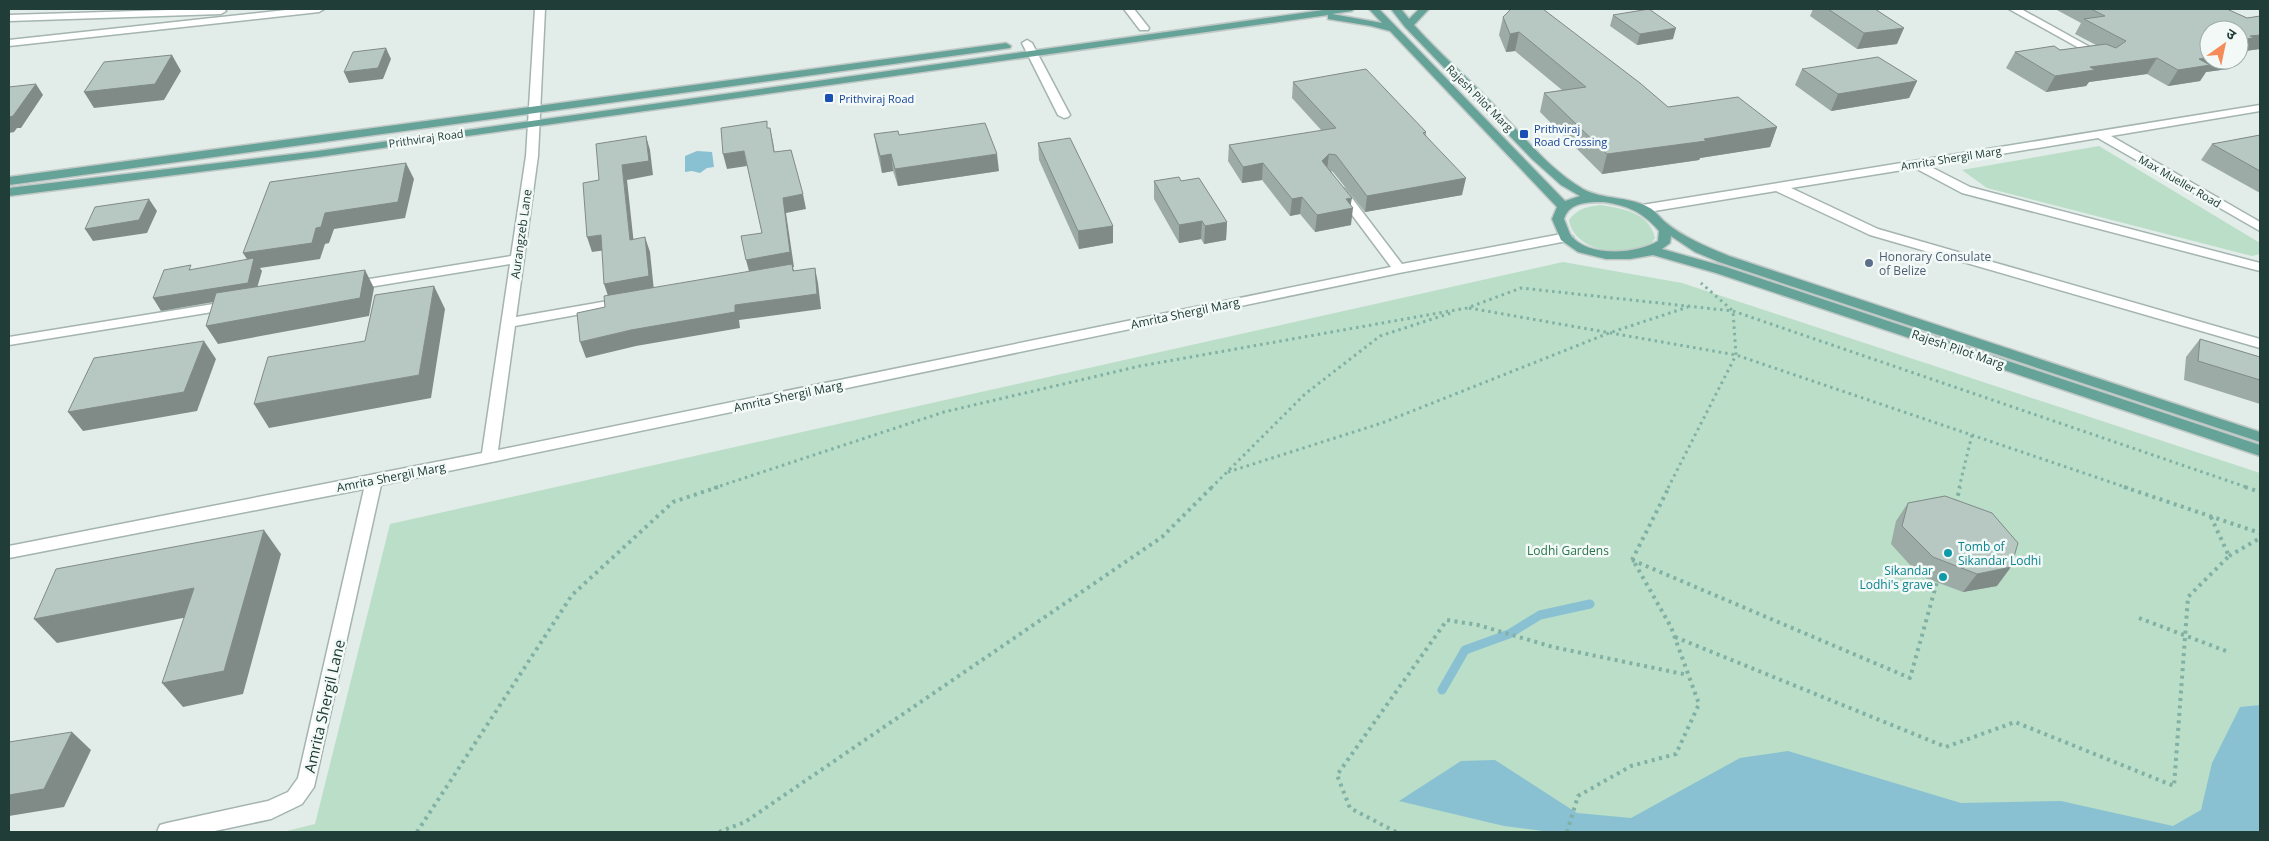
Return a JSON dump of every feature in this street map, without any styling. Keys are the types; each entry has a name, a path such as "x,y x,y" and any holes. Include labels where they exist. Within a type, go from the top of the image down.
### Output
{"main road":[{"name":"Prithviraj Road","path":"1030,48 1348,9"},
{"name":"Rajesh Pilot Marg","path":"1374,9 1405,39 1502,144 1564,207"},
{"name":"Rajesh Pilot Marg","path":"1396,9 1419,38 1564,182 1581,194 1594,198 1619,201 1642,209 1693,246 1724,260 2260,437"},
{"path":"1408,25 1424,9"},
{"name":"Prithviraj Road","path":"9,181 344,137 830,82 1144,28 1262,10"},
{"path":"1296,16 1372,22 1387,26 1405,39"},
{"name":"Prithviraj Road","path":"9,192 318,154 535,115"},
{"path":"1594,198 1573,202 1564,207 1558,214 1558,223 1567,237 1585,248 1609,256 1634,256 1654,251 1665,240 1663,226"},
{"name":"Rajesh Pilot Marg","path":"1654,251 1721,270 2260,451"}],"street":[{"path":"9,18 273,9"},
{"path":"9,43 319,9"},
{"name":"Aurangzeb Lane","path":"489,458 532,156 540,9"},
{"path":"1129,9 1144,28"},
{"path":"2014,9 2107,59"},
{"path":"1030,48 1064,115"},
{"name":"Amrita Shergil Marg","path":"1642,209 2258,110"},
{"name":"Max Mueller Road","path":"2100,134 2260,227"},
{"path":"1917,164 1966,190 2260,267"},
{"path":"1334,184 1399,269"},
{"path":"1778,187 1874,232 2260,344"},
{"name":"Amrita Shergil Marg","path":"9,552 489,458 1399,269 1567,237"},
{"path":"342,287 518,259"},
{"path":"508,323 635,301"},
{"path":"9,340 244,303"},
{"name":"Amrita Shergil Lane","path":"167,832 271,810 295,798 307,781 374,481"}],"path":[{"path":"1632,560 1736,355 1733,311 1694,277"},
{"path":"720,832 745,822 1162,537 1305,394 1380,336 1468,308 1521,288 1733,311 2260,492"},
{"path":"1227,472 1382,424 1609,333 1691,306"},
{"path":"417,832 572,595 673,502 944,412 1140,366 1468,308 1736,355 2260,533"},
{"path":"1954,512 1972,435"},
{"path":"2210,516 2229,556"},
{"path":"1674,637 1946,746 1984,735 2015,722 2174,786 2188,597 2229,556 2260,538"},
{"path":"1632,560 1910,678 1936,582"},
{"path":"1568,832 1578,796 1631,766 1676,754 1699,704 1674,637 1632,560"},
{"path":"2139,618 2226,651"},
{"path":"1396,832 1350,808 1337,776 1447,620 1478,625 1552,648 1688,675"}],"green space":[{"path":"2099,146 2260,243 2260,254 2252,256 1987,188 1962,170"},
{"path":"1600,205 1626,210 1641,217 1652,230 1655,238 1650,245 1623,253 1597,249 1582,241 1571,228 1569,220 1587,207"},
{"name":"Lodhi Gardens","path":"1563,262 1682,283 2260,473 2260,832 283,832 315,824 390,524"}],"water":[{"path":"697,151 712,152 714,167 707,168 700,173 685,172 685,156"},
{"path":"2260,705 2260,832 1550,832 1504,826 1399,801 1461,761 1495,760 1577,813 1631,818 1740,758 1788,751 1961,803 2061,801 2173,826 2201,810 2212,763 2240,707"}],"building":[{"path":"1511,9 1543,9 1640,83 1668,107 1738,97 1777,127 1704,139 1706,141 1607,154 1544,93 1586,87 1519,32 1510,34 1503,17"},
{"path":"1649,9 1676,28 1640,34 1613,15"},
{"path":"1828,9 1875,9 1904,28 1864,33"},
{"path":"2091,9 2227,9 2247,18 2260,16 2260,35 2250,36 2254,38 2249,39 2249,20 2199,20 2199,67 2178,70 2157,58 2090,67 2095,70 2055,76 2015,52 2054,46 2060,50 2106,44 2116,48 2126,41 2084,19 2105,16"},
{"path":"386,48 378,68 344,72 353,52"},
{"path":"172,55 155,84 84,92 104,62"},
{"path":"1878,57 1917,81 1838,94 1802,69"},
{"path":"1366,69 1426,132 1423,133 1466,178 1367,196 1336,155 1329,154 1322,161 1352,198 1346,199 1353,208 1317,215 1302,197 1292,199 1263,163 1243,167 1229,145 1336,128 1293,82"},
{"path":"36,84 13,116 9,117 9,87"},
{"path":"767,121 767,128 770,128 774,152 791,150 803,194 783,198 790,252 746,260 741,236 762,233 744,151 723,154 721,128"},
{"path":"985,123 997,154 895,169 891,154 880,156 874,134 898,131 899,135"},
{"path":"2260,135 2260,171 2212,144"},
{"path":"646,136 649,161 622,165 630,240 645,237 649,276 604,284 601,235 587,237 583,183 599,180 596,144"},
{"path":"1070,138 1113,226 1078,231 1038,143"},
{"path":"406,163 398,202 325,213 321,227 316,228 312,243 243,253 270,182"},
{"path":"1179,177 1181,181 1199,178 1227,222 1205,226 1202,221 1179,225 1154,181"},
{"path":"149,199 139,220 85,229 95,207"},
{"path":"254,258 248,283 153,298 164,270 191,265 189,270"},
{"path":"792,264 793,271 815,268 817,294 735,305 735,312 631,330 580,342 577,313 605,307 604,296"},
{"path":"365,270 360,298 206,326 216,293"},
{"path":"434,286 419,375 254,404 268,357 365,341 375,295"},
{"path":"2200,339 2260,357 2260,380 2198,361"},
{"path":"204,341 184,392 68,412 94,358"},
{"path":"1945,496 1992,513 2018,543 2011,567 1977,574 1933,557 1902,526 1908,503"},
{"path":"264,530 224,671 162,683 194,588 34,619 56,569"},
{"path":"72,732 44,789 9,795 9,742"}],"waterway":[{"path":"1442,690 1465,650 1509,634 1540,615 1590,604"}],"place":[{"name":"Prithviraj Road","path":"829,98"},
{"name":"Prithviraj Road Crossing","path":"1524,134"},
{"name":"Honorary Consulate of Belize","path":"1869,263"},
{"name":"Tomb of Sikandar Lodhi","path":"1948,553"},
{"name":"Sikandar Lodhi's grave","path":"1943,577"}]}
